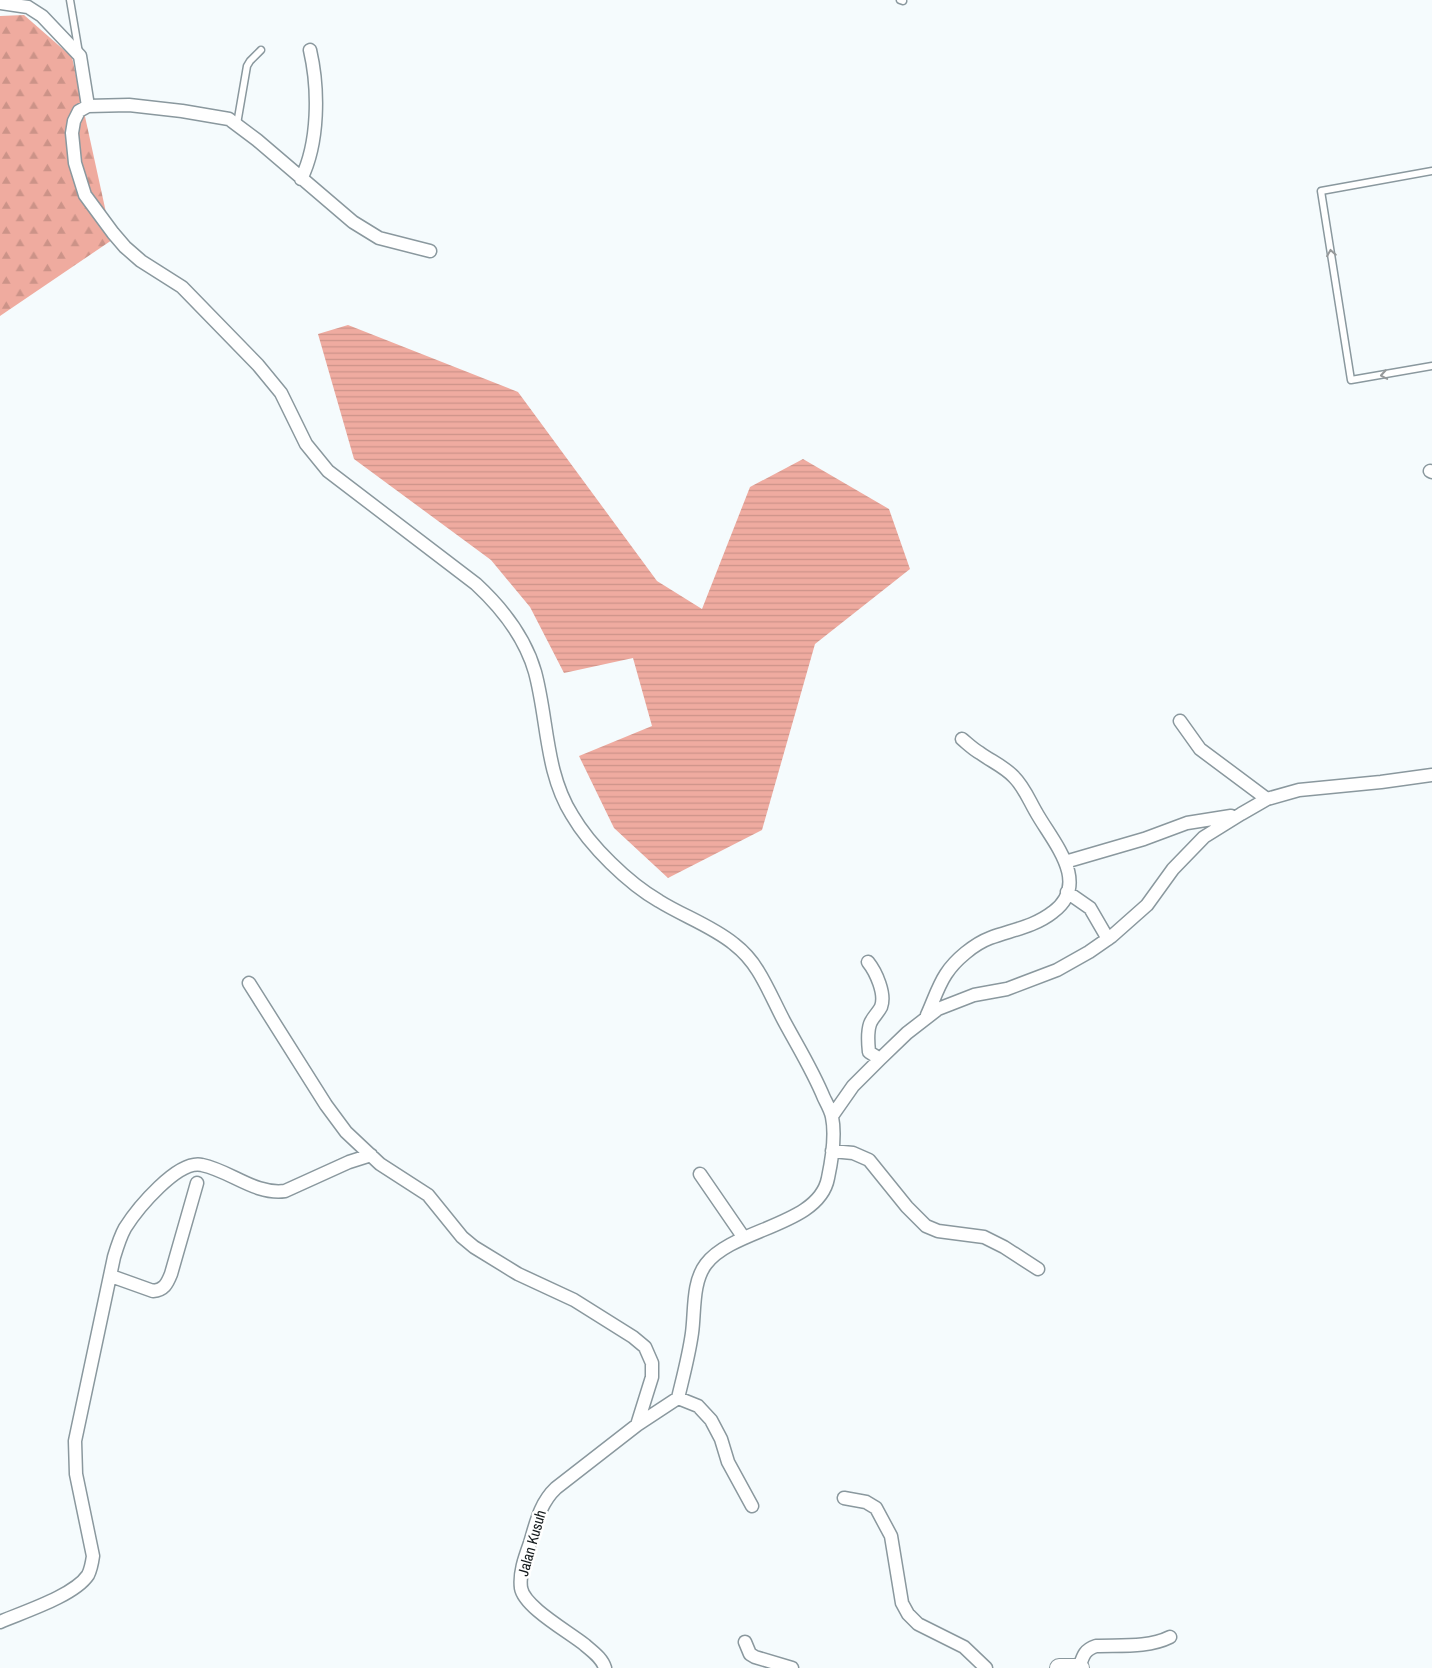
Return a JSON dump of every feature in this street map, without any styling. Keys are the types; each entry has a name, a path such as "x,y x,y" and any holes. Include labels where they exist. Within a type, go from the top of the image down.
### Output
{"street":[{"path":"0,3 28,7 42,16 80,56 88,106"},
{"path":"301,179 312,154 315,122 314,68 310,50"},
{"path":"430,251 395,243 366,231 229,119 155,107 129,105 88,106 79,111 74,121 72,148 85,195 93,207 125,247 141,261 182,287 258,365 284,399 306,444 328,471 476,584 503,611 520,636 534,670 554,774 561,796 574,820 588,839 622,873 657,900 726,938 748,957 758,970 804,1056 832,1116 832,1151 828,1182 822,1194 797,1214 780,1224 725,1247 716,1253 706,1264 701,1273 698,1286 688,1362 678,1398 698,1406 711,1420 721,1439 728,1462 752,1506"},
{"path":"1180,721 1200,749 1267,799"},
{"path":"926,1018 946,974 966,953 989,938 1016,931 1054,912 1062,904 1070,881 1068,868 1053,836 1036,814 1019,782 1013,775 962,739"},
{"path":"832,1116 853,1086 907,1033 938,1009 963,999 1007,989 1057,970 1108,939 1147,906 1173,869 1204,837 1267,799 1298,790 1432,775"},
{"path":"1065,862 1144,839 1187,823 1241,814"},
{"path":"1067,892 1090,908 1108,939"},
{"path":"868,962 877,978 882,998 882,1005 878,1013 870,1022 868,1031 869,1052 880,1059"},
{"path":"249,983 326,1105 346,1132 380,1164 428,1195 462,1237 474,1247 518,1274 574,1300 633,1337 645,1347 652,1363 652,1377 637,1425"},
{"path":"832,1151 853,1153 869,1160 907,1207 926,1226 938,1231 984,1237 1004,1247 1038,1269"},
{"path":"0,1622 62,1596 87,1576 92,1566 93,1556 76,1474 74,1441 114,1257 126,1228 156,1192 180,1170 190,1166 200,1164 253,1186 275,1192 286,1190 349,1162 371,1155"},
{"path":"700,1174 744,1238"},
{"path":"111,1276 153,1291 165,1287 171,1274 197,1183"},
{"name":"Jalan Kusuh","path":"605,1668 598,1656 538,1611 524,1598 521,1588 521,1576 536,1520 547,1496 637,1425 678,1398"},
{"path":"844,1498 866,1502 876,1508 891,1536 902,1603 908,1614 918,1624 964,1647 986,1668"},
{"path":"1059,1668 1080,1668 1084,1653 1089,1648 1096,1646 1162,1642 1170,1637"},
{"path":"745,1642 750,1654 755,1657 792,1668"}],"lane":[{"path":"70,0 80,56"},
{"path":"237,124 247,66 261,50"},
{"path":"1432,171 1321,191 1351,380 1432,366"}],"green space":[{"path":"24,15 72,57 112,240 0,316 0,16"}],"shaded area":[{"path":"348,325 518,392 657,581 702,609 750,487 803,459 889,509 910,569 815,644 762,830 668,878 614,828 579,756 652,726 633,658 564,673 530,607 491,560 354,459 318,334"}]}
